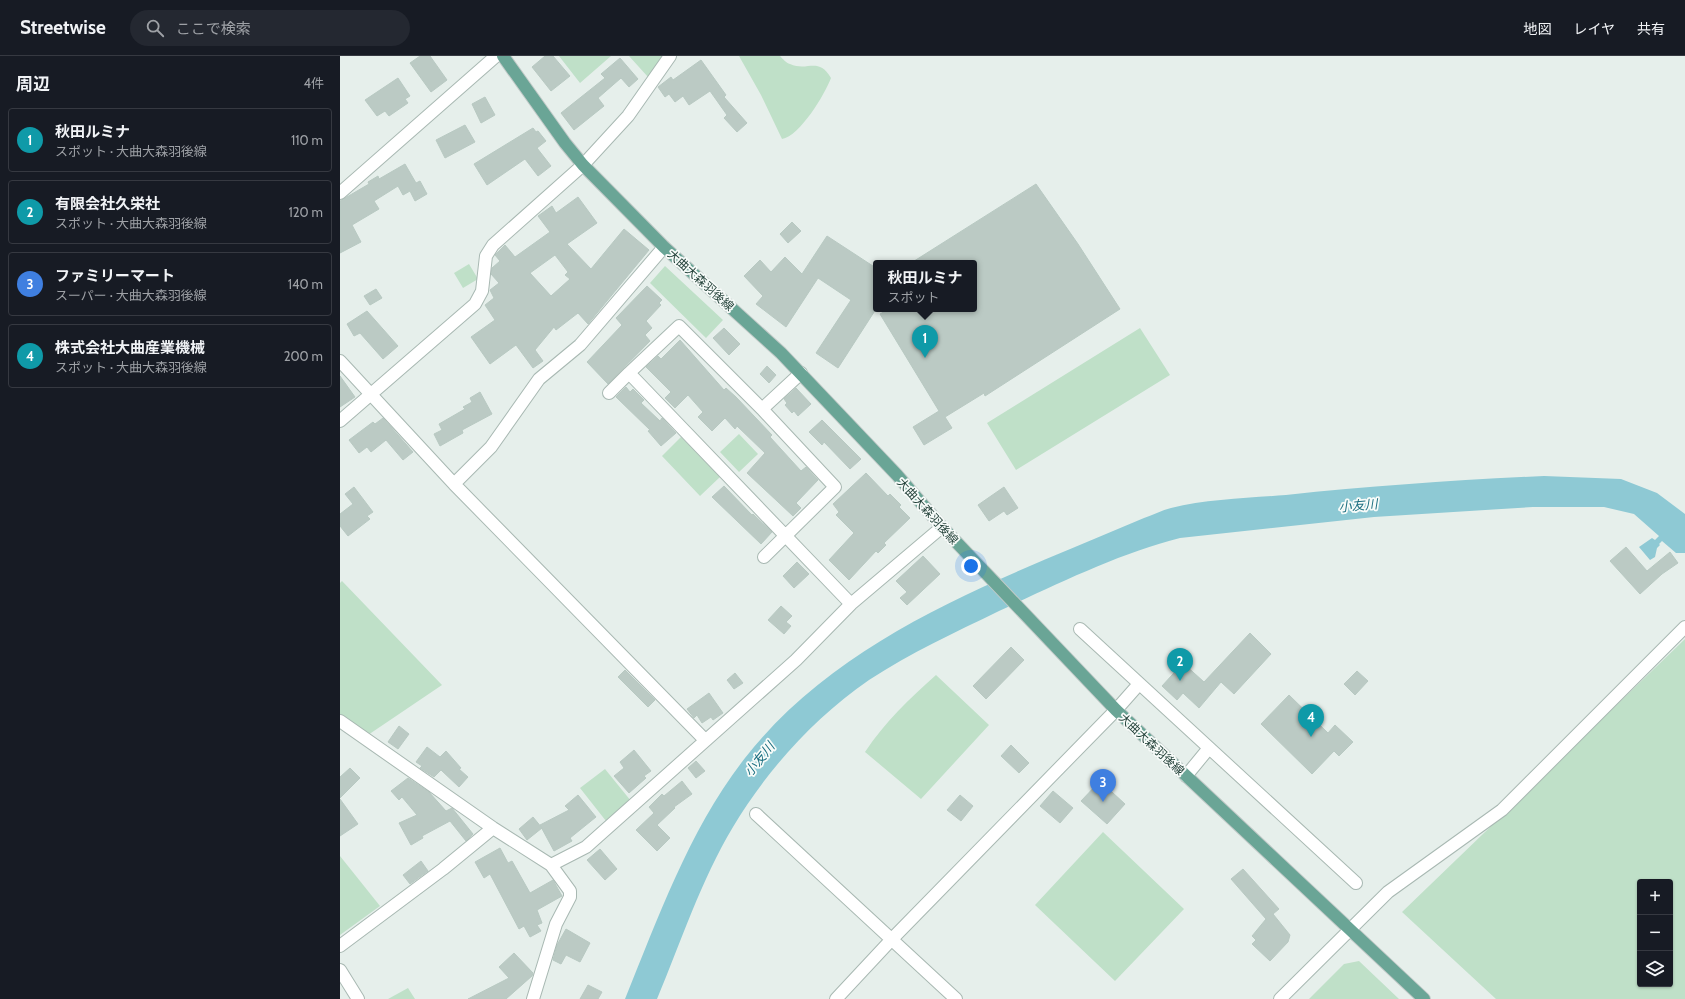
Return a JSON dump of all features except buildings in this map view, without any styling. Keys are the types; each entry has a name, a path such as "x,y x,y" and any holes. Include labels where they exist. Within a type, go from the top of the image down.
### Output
{"main road":[{"name":"大曲大森羽後線","path":"503,56 565,143 583,165 664,247 782,353 897,475 942,527 1116,710 1424,999"}],"street":[{"path":"340,193 496,56"},
{"path":"340,421 475,304 482,291 486,256 493,245 583,165 628,116 670,56"},
{"path":"454,484 491,447 539,379 580,345 664,247"},
{"path":"609,393 679,326 762,408 835,487 764,557"},
{"path":"340,361 454,484 705,740"},
{"path":"629,374 850,604"},
{"path":"762,408 801,374"},
{"path":"551,865 586,847 796,660 850,604 942,527"},
{"path":"1280,999 1388,892 1502,810 1685,627"},
{"path":"1080,629 1356,883"},
{"path":"836,999 892,939 1116,710 1139,684"},
{"path":"340,721 494,828 551,865 570,891 570,897 556,924 534,999"},
{"path":"1186,776 1209,748"},
{"path":"756,814 956,999"},
{"path":"340,946 443,869 494,828"},
{"path":"340,970 358,999"}],"green space":[{"path":"559,56 611,56 580,83"},
{"path":"629,56 665,56 648,77"},
{"path":"739,56 780,56 787,63 796,66 817,66 822,68 831,78 818,104 804,123 789,136 782,139 761,95"},
{"path":"469,264 478,279 463,288 454,273"},
{"path":"665,266 723,320 706,338 650,283"},
{"path":"1140,328 1170,375 1016,470 987,423"},
{"path":"739,434 758,454 739,472 720,452"},
{"path":"681,437 720,477 700,496 662,456"},
{"path":"342,581 442,685 368,735 340,715 340,583"},
{"path":"1685,639 1685,999 1496,999 1402,912"},
{"path":"936,675 989,725 921,799 865,752 898,711"},
{"path":"605,769 631,801 606,821 580,788"},
{"path":"1103,832 1184,909 1115,981 1035,905"},
{"path":"340,856 380,906 340,935"},
{"path":"1359,961 1399,999 1309,999 1344,964"},
{"path":"408,988 415,999 388,999"}],"water":[{"name":"小友川","path":"1544,476 1621,479 1657,493 1685,514 1685,553 1676,553 1662,541 1657,548 1655,557 1650,560 1639,547 1652,538 1655,540 1659,536 1634,514 1604,507 1533,507 1374,517 1180,538 1134,552 1088,570 999,611 917,652 869,680 829,711 776,765 746,806 733,827 701,890 657,999 625,999 663,905 691,844 707,814 745,758 778,721 815,687 854,658 896,632 984,586 1171,508 1228,499 1479,479"}],"place":[{"name":"秋田ルミナ","path":"925,358"},
{"name":"有限会社久栄社","path":"1180,681"},
{"name":"株式会社大曲産業機械","path":"1311,737"},
{"name":"ファミリーマート","path":"1103,802"}]}
